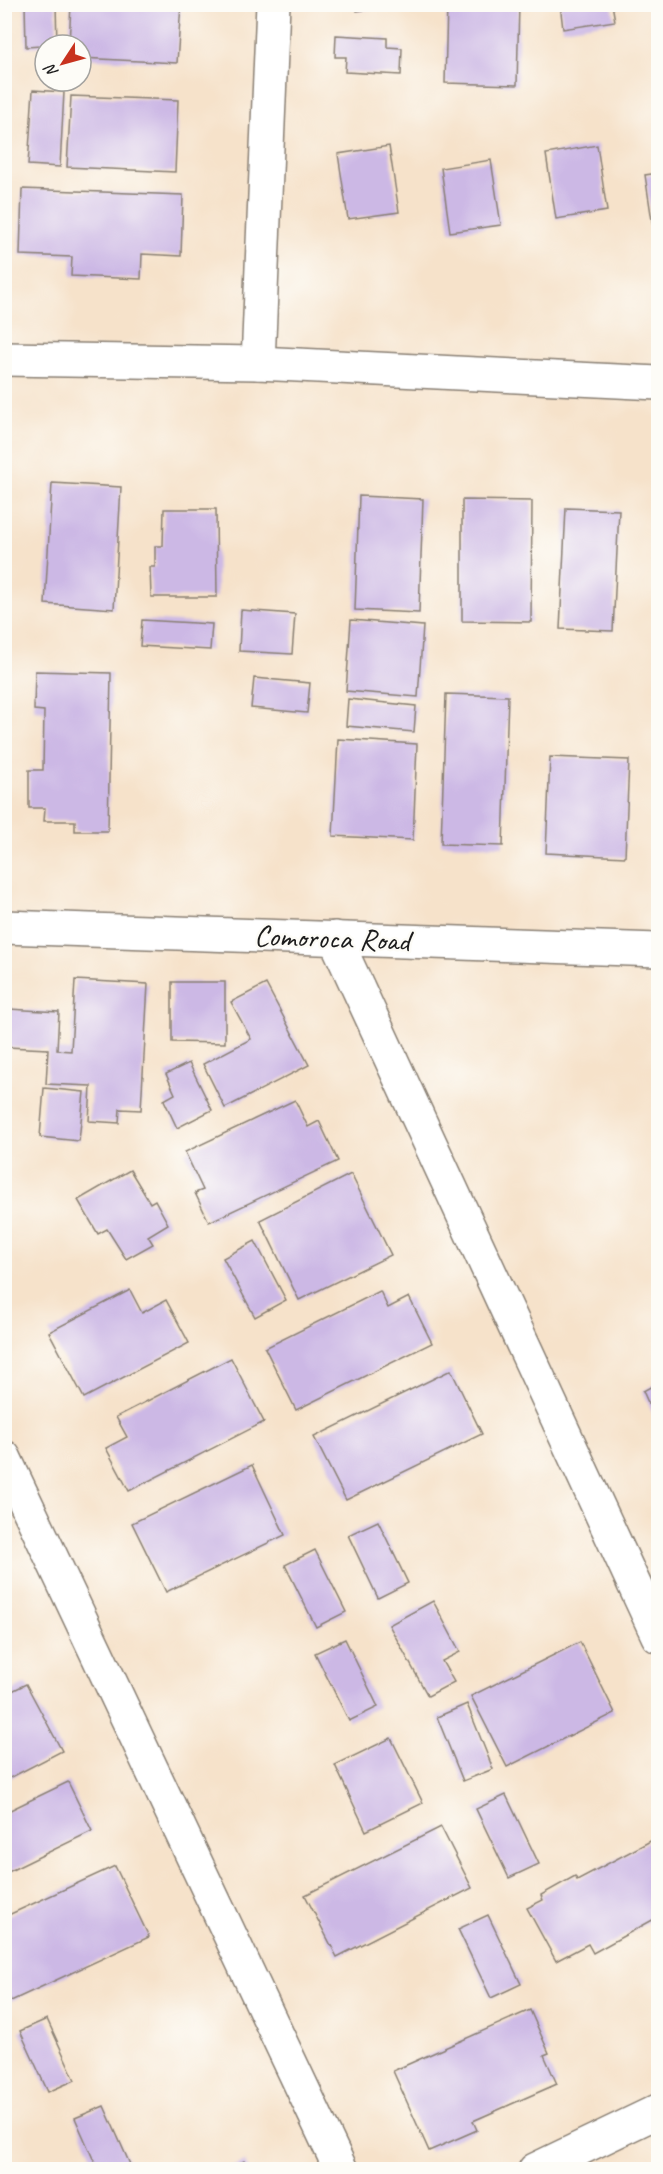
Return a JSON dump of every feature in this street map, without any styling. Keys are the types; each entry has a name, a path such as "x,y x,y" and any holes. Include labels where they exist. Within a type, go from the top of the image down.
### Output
{"street":[{"path":"258,363 273,4"},
{"path":"4,359 258,363 658,383"},
{"name":"Comoroca Road","path":"4,927 658,950"},
{"path":"334,938 658,1636"},
{"path":"4,1457 341,2169"},
{"path":"535,2169 658,2111"}],"building":[{"path":"25,4 56,4 57,33 33,33 33,47 26,47"},
{"path":"71,4 181,4 177,63 93,59 93,33 70,33"},
{"path":"356,4 392,4 393,6 357,11"},
{"path":"447,4 519,4 517,85 445,83"},
{"path":"560,4 612,4 615,21 563,29"},
{"path":"336,35 387,38 387,47 402,48 401,75 345,72 346,57 335,57"},
{"path":"33,90 33,93 64,93 60,167 28,165"},
{"path":"71,96 178,100 175,172 67,167"},
{"path":"597,145 607,211 556,219 546,154"},
{"path":"389,146 399,212 348,219 338,154"},
{"path":"491,160 501,225 450,232 441,168"},
{"path":"658,173 658,239 655,240 645,175"},
{"path":"22,189 183,195 181,256 142,254 141,279 71,276 72,257 20,255"},
{"path":"52,483 121,487 114,609 45,604"},
{"path":"359,496 423,499 419,613 355,610"},
{"path":"462,500 532,501 531,622 462,621"},
{"path":"566,508 619,510 613,631 560,629"},
{"path":"164,509 216,509 217,597 151,597 150,567 155,567 155,546 163,546"},
{"path":"241,610 295,614 292,654 239,651"},
{"path":"142,620 212,624 210,650 140,646"},
{"path":"351,620 423,626 418,697 346,691"},
{"path":"35,671 111,673 108,831 75,831 75,821 44,821 45,808 29,808 29,770 43,770 44,711 34,710"},
{"path":"254,678 310,683 307,713 251,708"},
{"path":"446,694 508,696 503,846 441,844"},
{"path":"348,699 416,706 414,732 346,726"},
{"path":"338,739 417,744 413,840 333,836"},
{"path":"550,757 629,760 625,857 546,853"},
{"path":"75,980 148,984 141,1110 120,1109 119,1123 89,1121 91,1086 46,1084 48,1049 7,1047 9,1009 59,1012 57,1050 71,1051"},
{"path":"172,982 225,982 225,1043 172,1042"},
{"path":"266,984 309,1065 225,1108 203,1064 251,1039 231,1002"},
{"path":"189,1063 212,1110 177,1128 164,1100 175,1094 166,1074"},
{"path":"44,1088 84,1092 79,1141 40,1137"},
{"path":"295,1100 308,1127 319,1121 338,1161 209,1222 195,1193 203,1190 185,1152"},
{"path":"130,1170 150,1203 155,1200 168,1224 148,1236 153,1244 126,1259 107,1229 98,1234 78,1200"},
{"path":"351,1174 391,1255 299,1300 260,1220"},
{"path":"255,1241 286,1300 255,1317 223,1258"},
{"path":"130,1290 142,1313 166,1300 189,1343 84,1398 49,1332"},
{"path":"380,1291 388,1308 409,1297 432,1343 296,1410 265,1348"},
{"path":"231,1358 264,1422 129,1491 106,1448 127,1437 116,1417"},
{"path":"451,1370 482,1434 346,1500 314,1437"},
{"path":"658,1383 658,1425 643,1391"},
{"path":"252,1465 285,1535 166,1592 132,1523"},
{"path":"378,1521 408,1583 378,1598 348,1535"},
{"path":"315,1550 346,1612 316,1627 285,1565"},
{"path":"433,1601 460,1652 442,1661 454,1682 428,1696 389,1625"},
{"path":"345,1639 378,1707 349,1721 315,1653"},
{"path":"580,1642 615,1713 507,1767 471,1696"},
{"path":"26,1684 62,1751 4,1781 4,1695"},
{"path":"467,1704 493,1769 463,1781 437,1717"},
{"path":"391,1738 423,1803 366,1831 335,1765"},
{"path":"68,1782 92,1831 4,1874 4,1813"},
{"path":"506,1795 539,1864 509,1878 476,1809"},
{"path":"441,1827 472,1888 337,1957 305,1895"},
{"path":"658,1837 658,1917 593,1953 588,1944 556,1961 527,1908 543,1900 541,1895 575,1876 577,1880"},
{"path":"115,1866 149,1937 11,2001 4,1987 4,1917"},
{"path":"488,1915 521,1984 491,1998 458,1929"},
{"path":"530,2010 549,2053 544,2055 557,2084 473,2121 477,2130 429,2151 393,2071"},
{"path":"47,2019 75,2080 48,2092 20,2031"},
{"path":"104,2106 132,2169 130,2170 98,2170 75,2118"},
{"path":"244,2161 249,2170 227,2170"}]}
